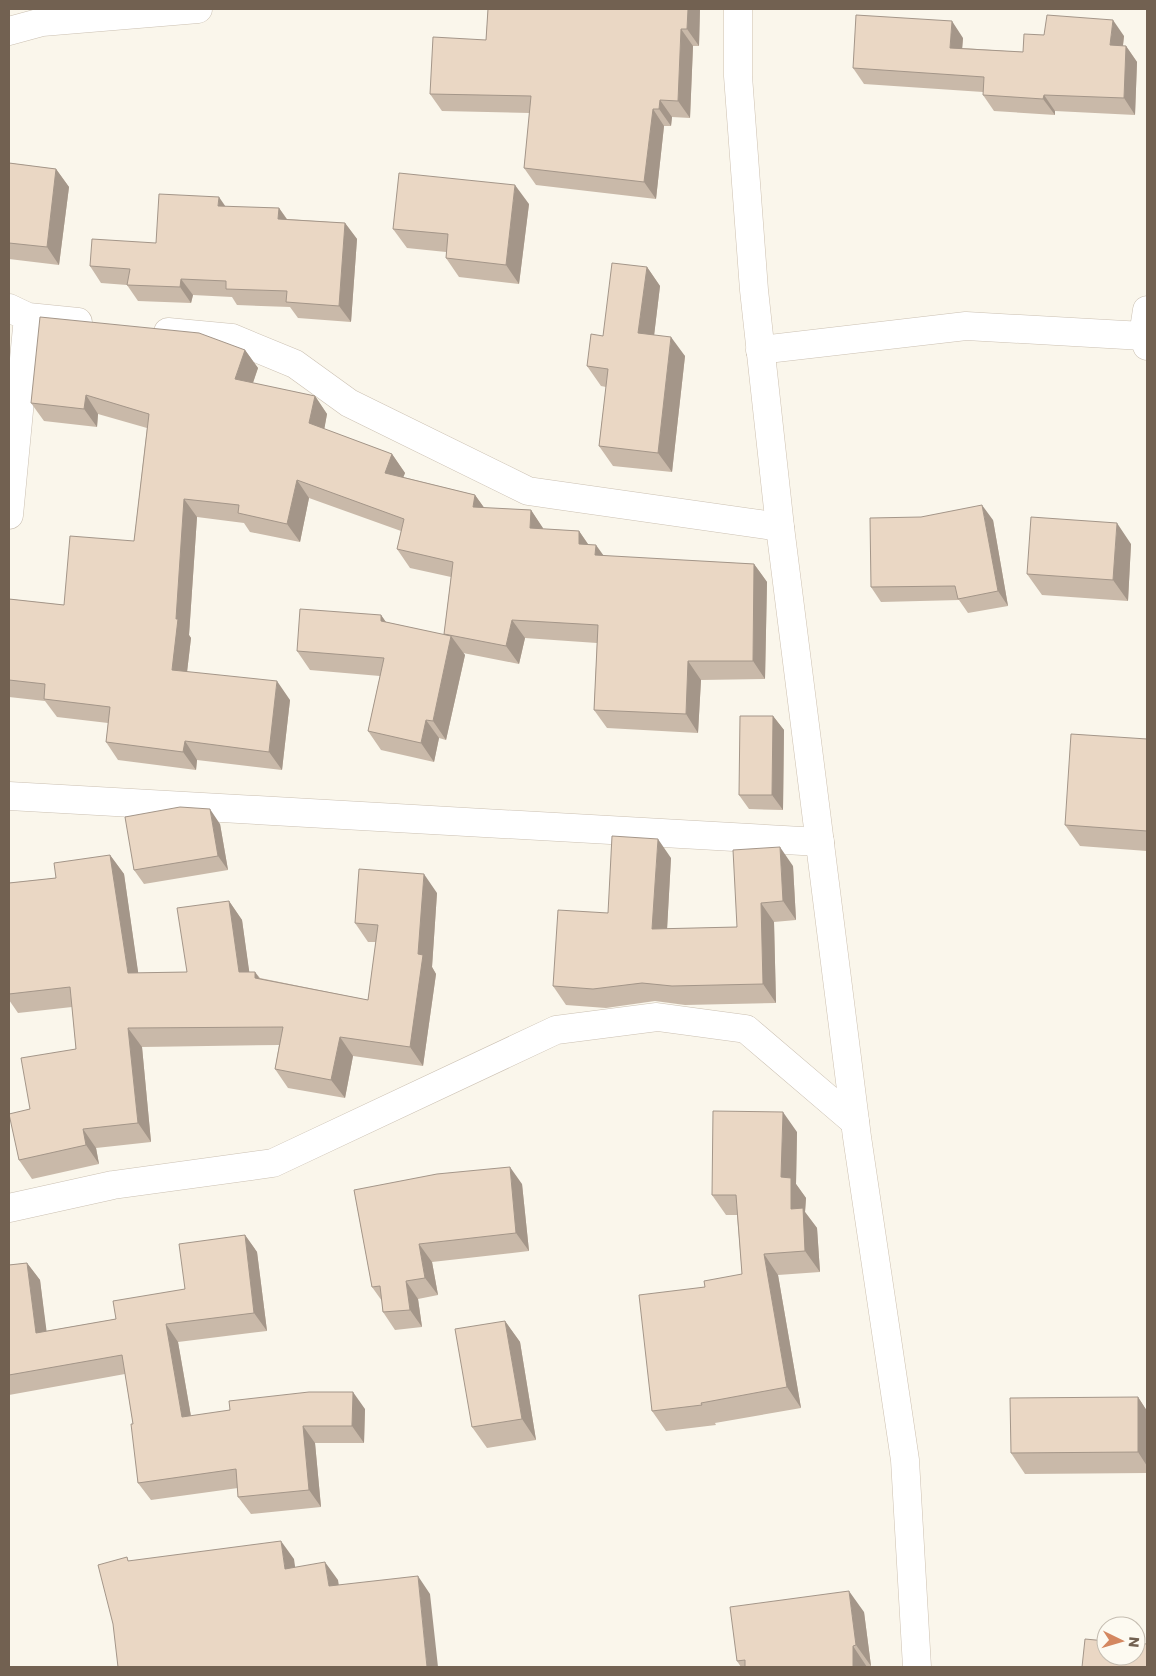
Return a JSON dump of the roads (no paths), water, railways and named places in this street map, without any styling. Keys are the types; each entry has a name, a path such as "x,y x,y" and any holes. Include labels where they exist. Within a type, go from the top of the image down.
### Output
{"street":[{"path":"9,31 42,22 198,9"},
{"path":"738,9 739,85 760,350 780,528 855,1122 905,1460 917,1667"},
{"path":"9,515 18,313 105,325"},
{"path":"760,350 966,326 1146,331"},
{"path":"144,329 232,338 295,364 349,403 528,491 780,528"},
{"path":"9,796 820,842"},
{"path":"9,1208 113,1184 273,1163 556,1030 657,1017 746,1029 855,1122"}]}
